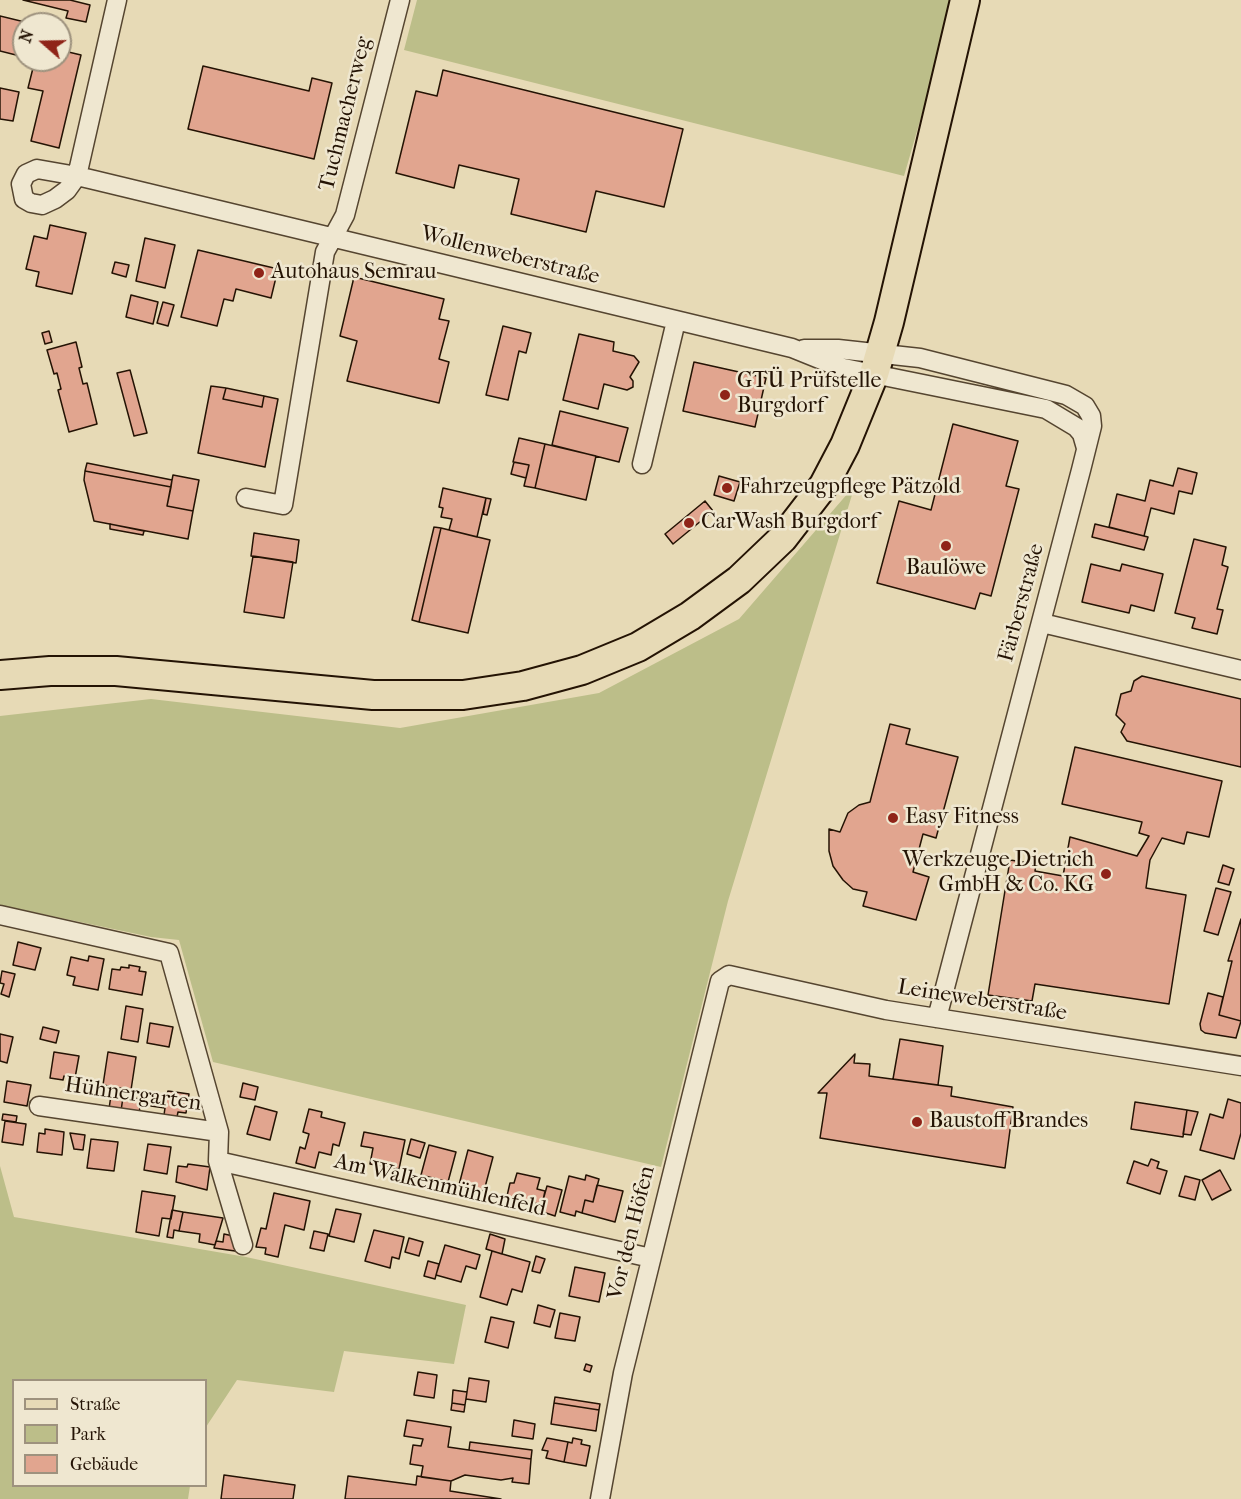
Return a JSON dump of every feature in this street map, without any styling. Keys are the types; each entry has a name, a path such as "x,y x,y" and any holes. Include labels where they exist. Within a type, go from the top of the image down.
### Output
{"main road":[{"path":"0,675 50,671 116,670 337,693 433,697 493,692 582,670 638,647 682,622 715,599 761,560 797,521 824,485 850,435 877,363 964,0"}],"street":[{"name":"Wollenweberstraße","path":"117,0 77,176 799,349 838,367 877,363 1046,410 1076,427 1082,434 1086,448"},
{"name":"Tuchmacherweg","path":"333,237 345,215 400,0"},
{"path":"246,498 283,506 325,252 333,237"},
{"path":"642,464 676,321"},
{"name":"Färberstraße","path":"937,1018 1086,448"},
{"path":"1042,623 1241,670"},
{"path":"0,915 169,953 219,1132 218,1161 243,1245"},
{"name":"Leineweberstraße","path":"720,981 729,975 876,1008 1241,1065"},
{"name":"Vor den Höfen","path":"600,1499 622,1373 720,981"},
{"name":"Hühnergarten","path":"39,1106 219,1132"},
{"name":"Am Walkenmühlenfeld","path":"218,1161 651,1258"}],"green space":[{"path":"417,0 955,0 904,176 404,50"},
{"path":"855,485 728,901 661,1167 213,1062 179,940 151,937 0,905 0,716 151,699 400,728 599,693 739,619"},
{"path":"0,1166 14,1217 246,1257 466,1305 454,1364 344,1351 334,1392 237,1380 207,1425 207,1379 12,1379 12,1487 190,1487 188,1499 0,1499"}],"building":[{"path":"23,0 70,0 90,5 86,22 72,19 72,12"},
{"path":"0,16 12,19 12,54 0,51"},
{"path":"72,53 81,55 59,148 31,141 43,91 28,88 32,72 72,72"},
{"path":"203,66 309,91 312,78 332,83 314,159 188,129"},
{"path":"443,70 683,129 664,207 596,191 586,232 511,214 519,179 459,165 454,188 396,173 416,91 437,96"},
{"path":"0,88 19,92 13,121 0,119"},
{"path":"50,225 86,233 72,294 36,286 39,272 26,269 34,236 47,239"},
{"path":"145,238 175,245 165,288 136,281"},
{"path":"198,250 278,269 271,298 236,289 233,301 224,299 217,326 181,317"},
{"path":"115,262 129,265 126,277 112,273"},
{"path":"354,277 444,299 439,319 449,321 439,359 449,362 439,403 347,381 357,341 340,336"},
{"path":"131,295 158,302 153,324 126,317"},
{"path":"163,302 174,305 168,326 157,323"},
{"path":"503,326 531,333 526,353 519,351 508,400 486,395"},
{"path":"49,331 52,342 45,344 42,333"},
{"path":"579,334 614,342 613,351 634,356 639,362 630,377 633,387 627,390 604,384 598,409 563,400"},
{"path":"76,342 82,367 79,368 83,384 87,383 97,424 69,432 58,390 61,389 57,373 54,374 47,350"},
{"name":"GTÜ Prüfstelle Burgdorf","path":"694,362 766,378 755,427 683,411"},
{"path":"130,370 147,433 134,436 117,373"},
{"path":"211,386 226,388 223,399 262,407 264,396 278,399 265,467 198,453"},
{"path":"226,388 264,396 262,407 223,399"},
{"path":"560,411 628,428 619,462 552,445"},
{"name":"Baulöwe","path":"953,424 1018,441 1006,486 1019,489 991,596 980,593 975,609 877,583 899,501 931,510"},
{"path":"519,438 545,444 535,488 524,486 529,465 513,462"},
{"path":"545,444 596,456 586,500 535,488"},
{"path":"514,462 529,465 526,478 511,474"},
{"path":"87,463 172,480 171,487 85,471"},
{"path":"1178,468 1197,473 1192,494 1179,491 1174,514 1151,508 1144,536 1109,527 1117,494 1145,501 1150,480 1173,486"},
{"path":"85,471 171,487 167,506 193,511 188,539 94,521 84,480"},
{"path":"173,475 199,480 193,511 167,506"},
{"name":"Fahrzeugpflege Pätzold","path":"719,476 740,482 734,501 714,495"},
{"path":"443,488 486,498 477,537 449,530 452,519 441,517 443,508 439,507"},
{"path":"486,498 491,499 487,515 483,514"},
{"name":"CarWash Burgdorf","path":"705,501 713,511 673,544 665,534"},
{"path":"110,524 144,531 143,535 110,529"},
{"path":"1095,524 1148,537 1144,550 1092,537"},
{"path":"434,527 441,528 419,622 412,620"},
{"path":"441,528 490,540 468,633 419,622"},
{"path":"254,533 299,540 296,563 251,556"},
{"path":"1194,539 1226,547 1222,565 1228,567 1217,609 1223,610 1217,634 1192,628 1195,618 1175,613"},
{"path":"253,556 293,562 284,618 244,612"},
{"path":"1091,564 1120,571 1122,564 1163,574 1154,611 1131,605 1129,613 1082,602"},
{"path":"1142,676 1241,699 1241,767 1127,741 1121,732 1125,724 1116,715 1121,694 1131,691 1134,681"},
{"name":"Easy Fitness","path":"890,724 910,729 906,744 958,757 936,838 923,834 913,872 929,877 916,920 863,906 867,892 853,889 843,880 833,866 829,851 829,829 840,832 848,813 859,805 870,802"},
{"name":"Werkzeuge Dietrich GmbH & Co. KG","path":"1075,747 1222,781 1209,837 1187,832 1184,844 1162,838 1150,860 1146,888 1186,895 1169,1004 1035,984 1032,1001 988,995 1010,860 1036,864 1035,871 1063,876 1070,837 1137,856 1149,836 1139,833 1142,822 1062,804"},
{"path":"1223,865 1234,869 1229,885 1218,882"},
{"path":"1216,888 1231,892 1218,935 1204,931"},
{"path":"1241,919 1241,1021 1219,1015 1232,961 1228,961"},
{"path":"18,942 41,948 35,970 13,965"},
{"path":"89,956 104,959 98,990 73,985 75,977 67,975 71,957 88,961"},
{"path":"129,965 140,967 139,971 146,972 142,995 109,989 112,969 129,968"},
{"path":"2,971 15,974 9,997 1,994 4,984 0,983"},
{"path":"1208,993 1223,997 1219,1015 1241,1021 1236,1038 1205,1033 1201,1030 1200,1024"},
{"path":"126,1006 143,1009 138,1042 121,1039"},
{"path":"150,1023 173,1027 169,1047 147,1043"},
{"path":"43,1027 59,1031 56,1043 40,1039"},
{"path":"0,1034 13,1037 7,1063 0,1061"},
{"path":"900,1039 943,1046 938,1085 893,1079"},
{"path":"54,1052 79,1056 75,1078 64,1076 63,1080 50,1078"},
{"path":"108,1052 136,1057 131,1090 103,1085"},
{"name":"Baustoff Brandes","path":"855,1054 854,1063 870,1064 869,1076 952,1087 951,1096 1013,1107 1005,1168 820,1138 827,1093 818,1093"},
{"path":"7,1081 31,1085 27,1106 4,1102"},
{"path":"243,1083 258,1087 255,1100 240,1097"},
{"path":"168,1091 189,1094 186,1113 178,1112 177,1117 164,1115 165,1108 151,1106 153,1095 166,1097"},
{"path":"111,1095 123,1097 121,1111 109,1109"},
{"path":"123,1097 141,1099 139,1114 121,1111"},
{"path":"1228,1099 1241,1103 1241,1133 1234,1159 1200,1150 1210,1114 1223,1118"},
{"path":"1135,1102 1187,1110 1183,1137 1131,1129"},
{"path":"255,1106 277,1112 270,1140 247,1134"},
{"path":"309,1109 322,1112 321,1117 345,1123 339,1146 333,1144 331,1155 319,1152 315,1168 296,1163 300,1147 305,1149 309,1134 303,1132"},
{"path":"1187,1110 1198,1112 1191,1135 1183,1134"},
{"path":"3,1114 17,1116 16,1122 2,1120"},
{"path":"5,1121 26,1124 23,1145 2,1142"},
{"path":"45,1129 64,1132 62,1155 37,1152 39,1133 45,1134"},
{"path":"364,1132 405,1140 399,1169 370,1164 373,1148 361,1146"},
{"path":"70,1133 85,1135 83,1150 74,1149"},
{"path":"91,1139 118,1142 114,1171 87,1168"},
{"path":"411,1139 425,1143 420,1158 407,1154"},
{"path":"148,1144 171,1147 167,1174 144,1170"},
{"path":"429,1145 456,1152 448,1182 421,1175"},
{"path":"468,1150 493,1157 484,1191 459,1185"},
{"path":"1151,1159 1159,1162 1157,1168 1167,1171 1160,1194 1127,1183 1134,1161 1148,1166"},
{"path":"188,1164 210,1167 207,1190 176,1182 178,1166 187,1167"},
{"path":"1220,1170 1231,1190 1212,1200 1202,1180"},
{"path":"517,1173 540,1178 537,1189 545,1191 542,1205 507,1196 510,1183 514,1183"},
{"path":"586,1175 599,1179 593,1202 585,1200 582,1213 576,1211 575,1216 560,1212 569,1176 585,1180"},
{"path":"1185,1176 1200,1180 1195,1200 1179,1196"},
{"path":"597,1185 623,1191 615,1222 582,1213 585,1200 593,1202"},
{"path":"547,1186 562,1190 555,1216 540,1211"},
{"path":"142,1191 175,1196 171,1219 162,1218 159,1236 136,1232"},
{"path":"274,1193 310,1201 304,1230 285,1225 278,1257 265,1254 266,1248 256,1247 261,1228 266,1229"},
{"path":"336,1209 361,1214 354,1242 329,1236"},
{"path":"172,1210 183,1212 179,1231 174,1230 173,1238 167,1237"},
{"path":"183,1212 223,1218 215,1245 199,1242 200,1234 179,1231"},
{"path":"374,1230 404,1237 399,1259 392,1257 390,1268 365,1261"},
{"path":"314,1231 328,1234 324,1251 310,1248"},
{"path":"224,1234 238,1237 235,1251 214,1248 216,1241 223,1242"},
{"path":"490,1234 505,1239 502,1254 486,1249"},
{"path":"409,1238 423,1242 419,1256 405,1252"},
{"path":"445,1245 480,1255 476,1269 466,1266 461,1282 436,1275"},
{"path":"492,1251 530,1262 522,1292 512,1289 507,1305 480,1297"},
{"path":"536,1256 545,1259 540,1273 532,1271"},
{"path":"428,1261 439,1264 435,1279 424,1276"},
{"path":"575,1267 605,1273 599,1302 569,1296"},
{"path":"538,1305 555,1310 550,1327 534,1323"},
{"path":"560,1313 580,1317 575,1341 555,1338"},
{"path":"491,1317 514,1322 508,1348 485,1342"},
{"path":"586,1364 592,1366 590,1372 584,1370"},
{"path":"418,1372 437,1375 434,1398 414,1395"},
{"path":"469,1378 489,1381 486,1402 466,1399"},
{"path":"453,1390 467,1392 465,1405 452,1403"},
{"path":"555,1397 600,1404 599,1410 554,1403"},
{"path":"452,1403 465,1405 464,1412 451,1410"},
{"path":"554,1403 599,1410 596,1431 551,1424"},
{"path":"407,1420 451,1427 448,1447 531,1459 529,1484 512,1482 513,1478 501,1480 465,1475 451,1481 421,1477 423,1466 410,1464 413,1445 421,1446 423,1439 404,1436"},
{"path":"514,1420 535,1424 533,1439 512,1436"},
{"path":"547,1438 568,1442 564,1462 546,1458 548,1451 542,1450"},
{"path":"573,1438 582,1440 581,1444 590,1446 586,1466 564,1462 568,1442 572,1443"},
{"path":"470,1442 532,1450 531,1459 469,1450"},
{"path":"224,1475 295,1485 293,1499 221,1499"},
{"path":"348,1476 416,1485 417,1476 451,1481 450,1491 501,1499 345,1499"}],"place":[{"name":"Autohaus Semrau","path":"259,273"},
{"name":"GTÜ Prüfstelle Burgdorf","path":"725,395"},
{"name":"Fahrzeugpflege Pätzold","path":"727,488"},
{"name":"CarWash Burgdorf","path":"689,523"},
{"name":"Baulöwe","path":"946,546"},
{"name":"Easy Fitness","path":"893,818"},
{"name":"Werkzeuge Dietrich GmbH & Co. KG","path":"1106,874"},
{"name":"Baustoff Brandes","path":"917,1122"}]}
